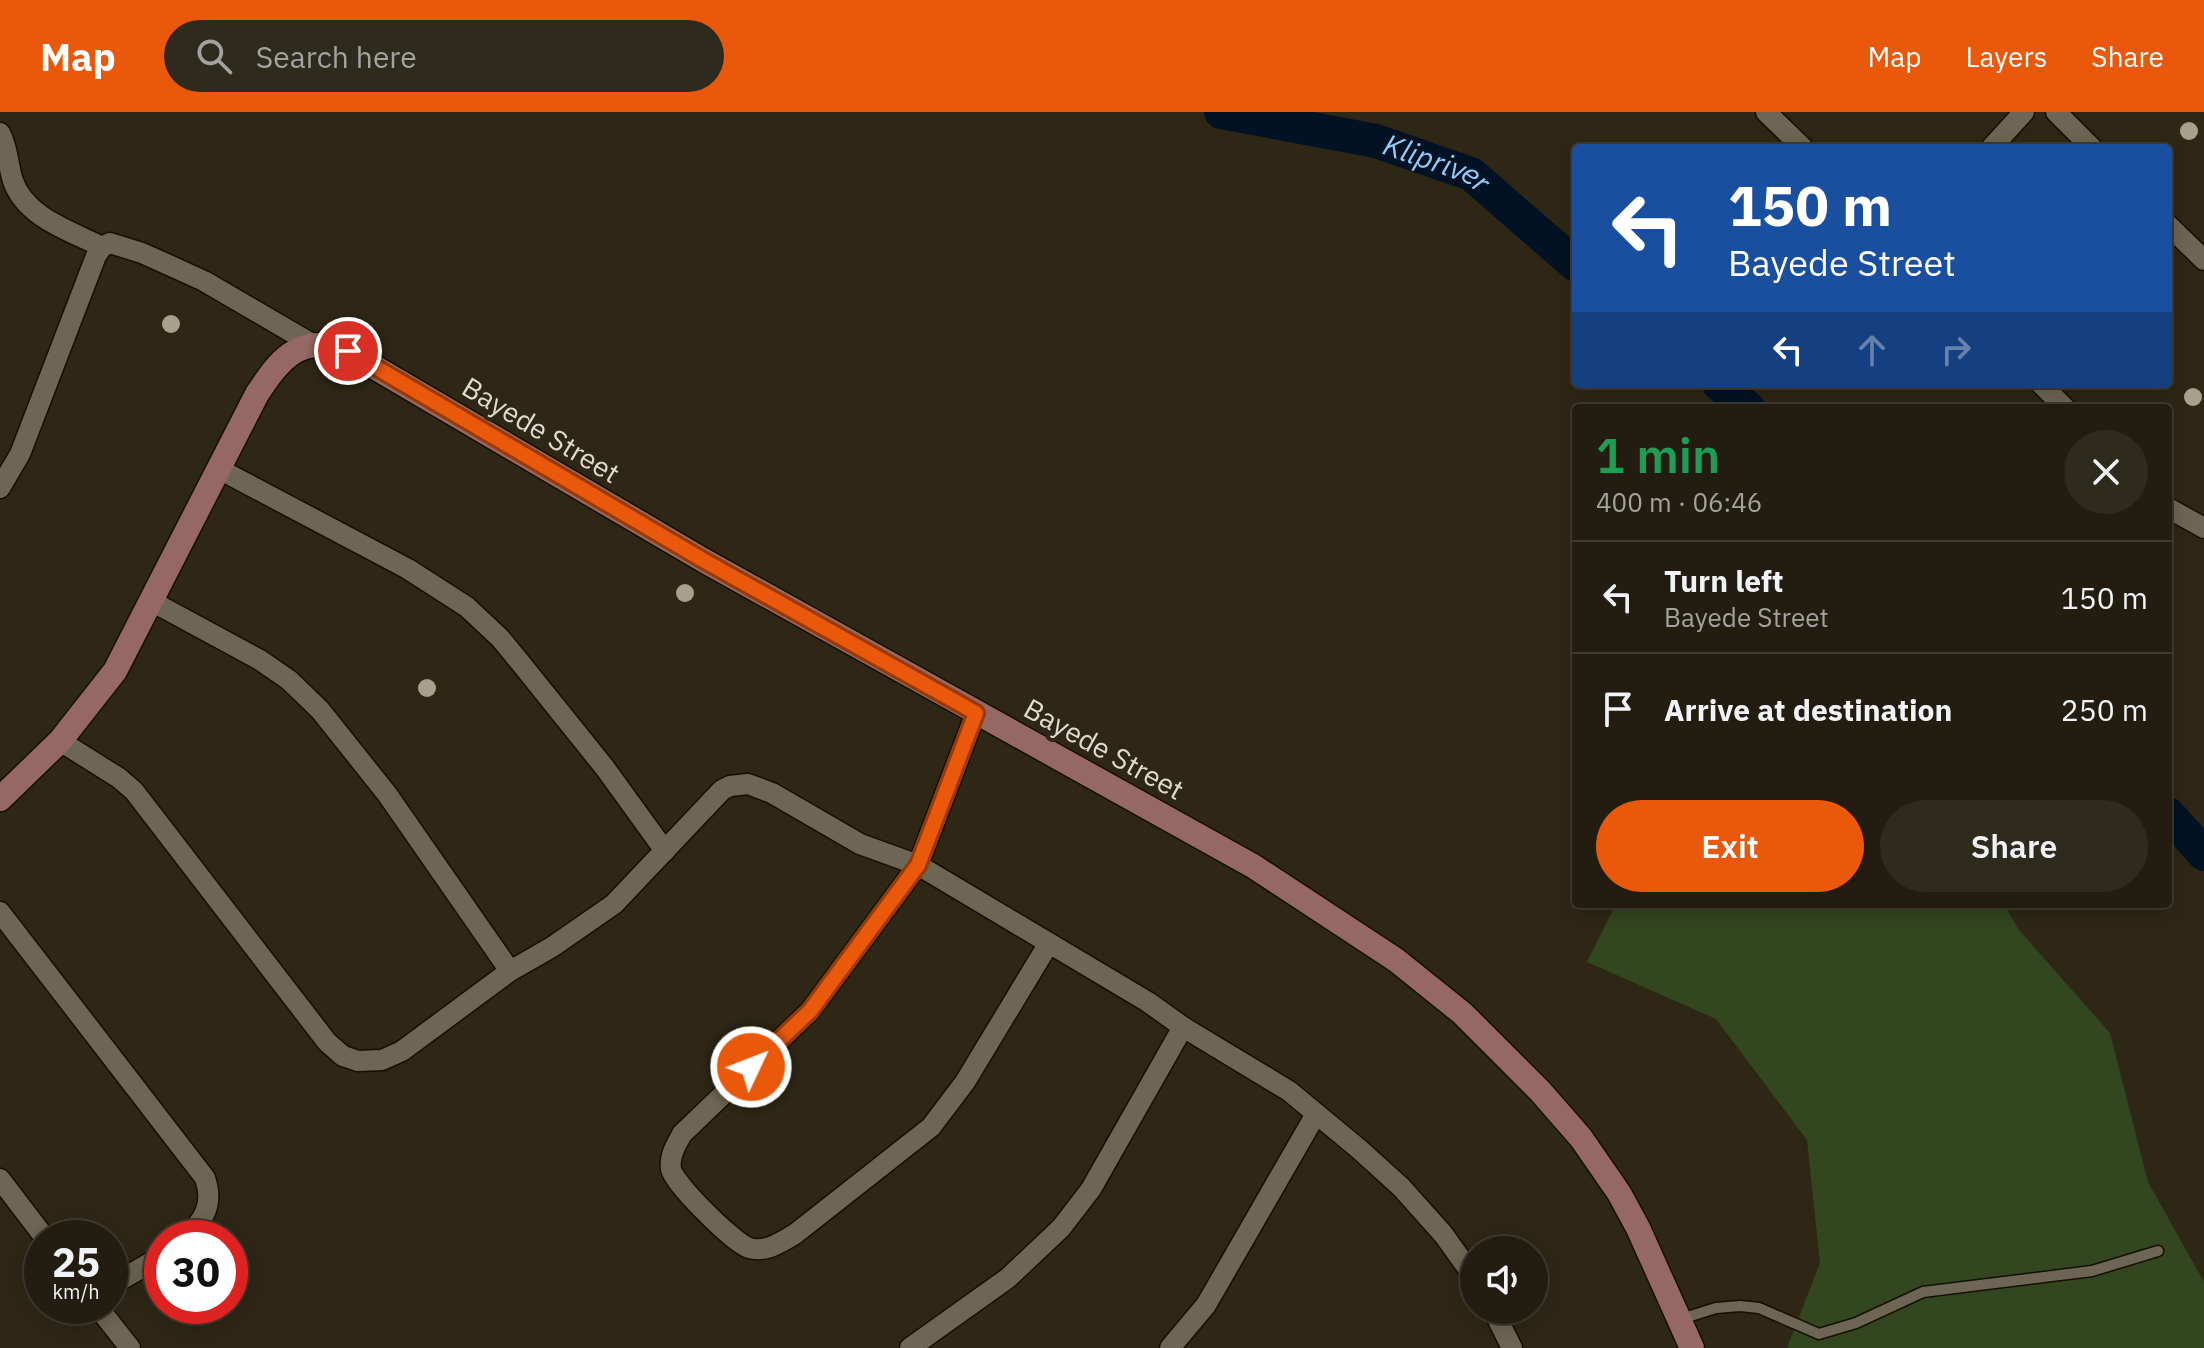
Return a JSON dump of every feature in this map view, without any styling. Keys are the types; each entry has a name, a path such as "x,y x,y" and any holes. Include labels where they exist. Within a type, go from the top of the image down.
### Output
{"street":[{"path":"1766,112 1799,144"},
{"path":"1995,144 2024,112"},
{"path":"2056,112 2088,144"},
{"path":"0,133 14,185 33,211 102,247"},
{"path":"2172,229 2204,260"},
{"path":"0,488 20,454 96,256 102,247 110,243 133,249 204,281 312,344"},
{"path":"0,799 60,741 115,671 257,394 273,370 293,352 312,344"},
{"name":"Bayede Street","path":"312,344 330,345 348,351 703,560 1253,866 1396,960 1453,1006 1540,1091 1604,1169 1638,1228 1692,1348"},
{"path":"2045,388 2061,404"},
{"path":"219,469 408,569 467,607 519,661 605,768 665,851"},
{"path":"2172,510 2204,528"},
{"path":"151,601 260,660 289,680 320,710 387,794 510,971"},
{"path":"969,709 918,865 810,1011 682,1134 672,1152 671,1170 680,1184 736,1241 751,1249 770,1248 795,1234 931,1127 965,1082 1049,943"},
{"path":"60,741 134,791 327,1042 343,1056 367,1061 395,1055 510,971 552,947 614,904 722,790 748,784 772,793 860,844 918,865 1148,1002 1183,1027 1289,1091 1401,1187 1460,1258"},
{"path":"0,912 205,1178 209,1190 206,1214 201,1220"},
{"path":"910,1348 1008,1278 1061,1228 1091,1189 1183,1027"},
{"path":"1170,1348 1206,1305 1316,1114"},
{"path":"0,1179 31,1220"},
{"path":"111,1324 130,1348"},
{"path":"1500,1324 1512,1348"}],"lane":[{"path":"1679,1320 1716,1308 1740,1306 1769,1312 1819,1334 1856,1323 1923,1292 2092,1271 2158,1251"}],"green space":[{"path":"1614,908 2006,908 2019,930 2110,1033 2148,1182 2204,1282 2204,1348 1787,1348 1820,1263 1807,1140 1716,1019 1587,962"}],"building":[{"path":"2189,122 2198,131 2189,140 2180,131"},
{"path":"171,315 180,324 171,333 162,324"},
{"path":"2193,388 2202,397 2193,406 2184,397"},
{"path":"685,584 694,593 685,602 676,593"},
{"path":"427,679 436,688 427,697 418,688"}],"waterway":[{"name":"Klipriver","path":"1221,112 1376,141 1471,174 1572,262"},
{"name":"Klipriver","path":"1724,388 1743,404"},
{"name":"Klipriver","path":"2172,818 2204,854"}],"route":[{"path":"348,351 703,560 976,713 918,865 810,1011 751,1067"}]}
